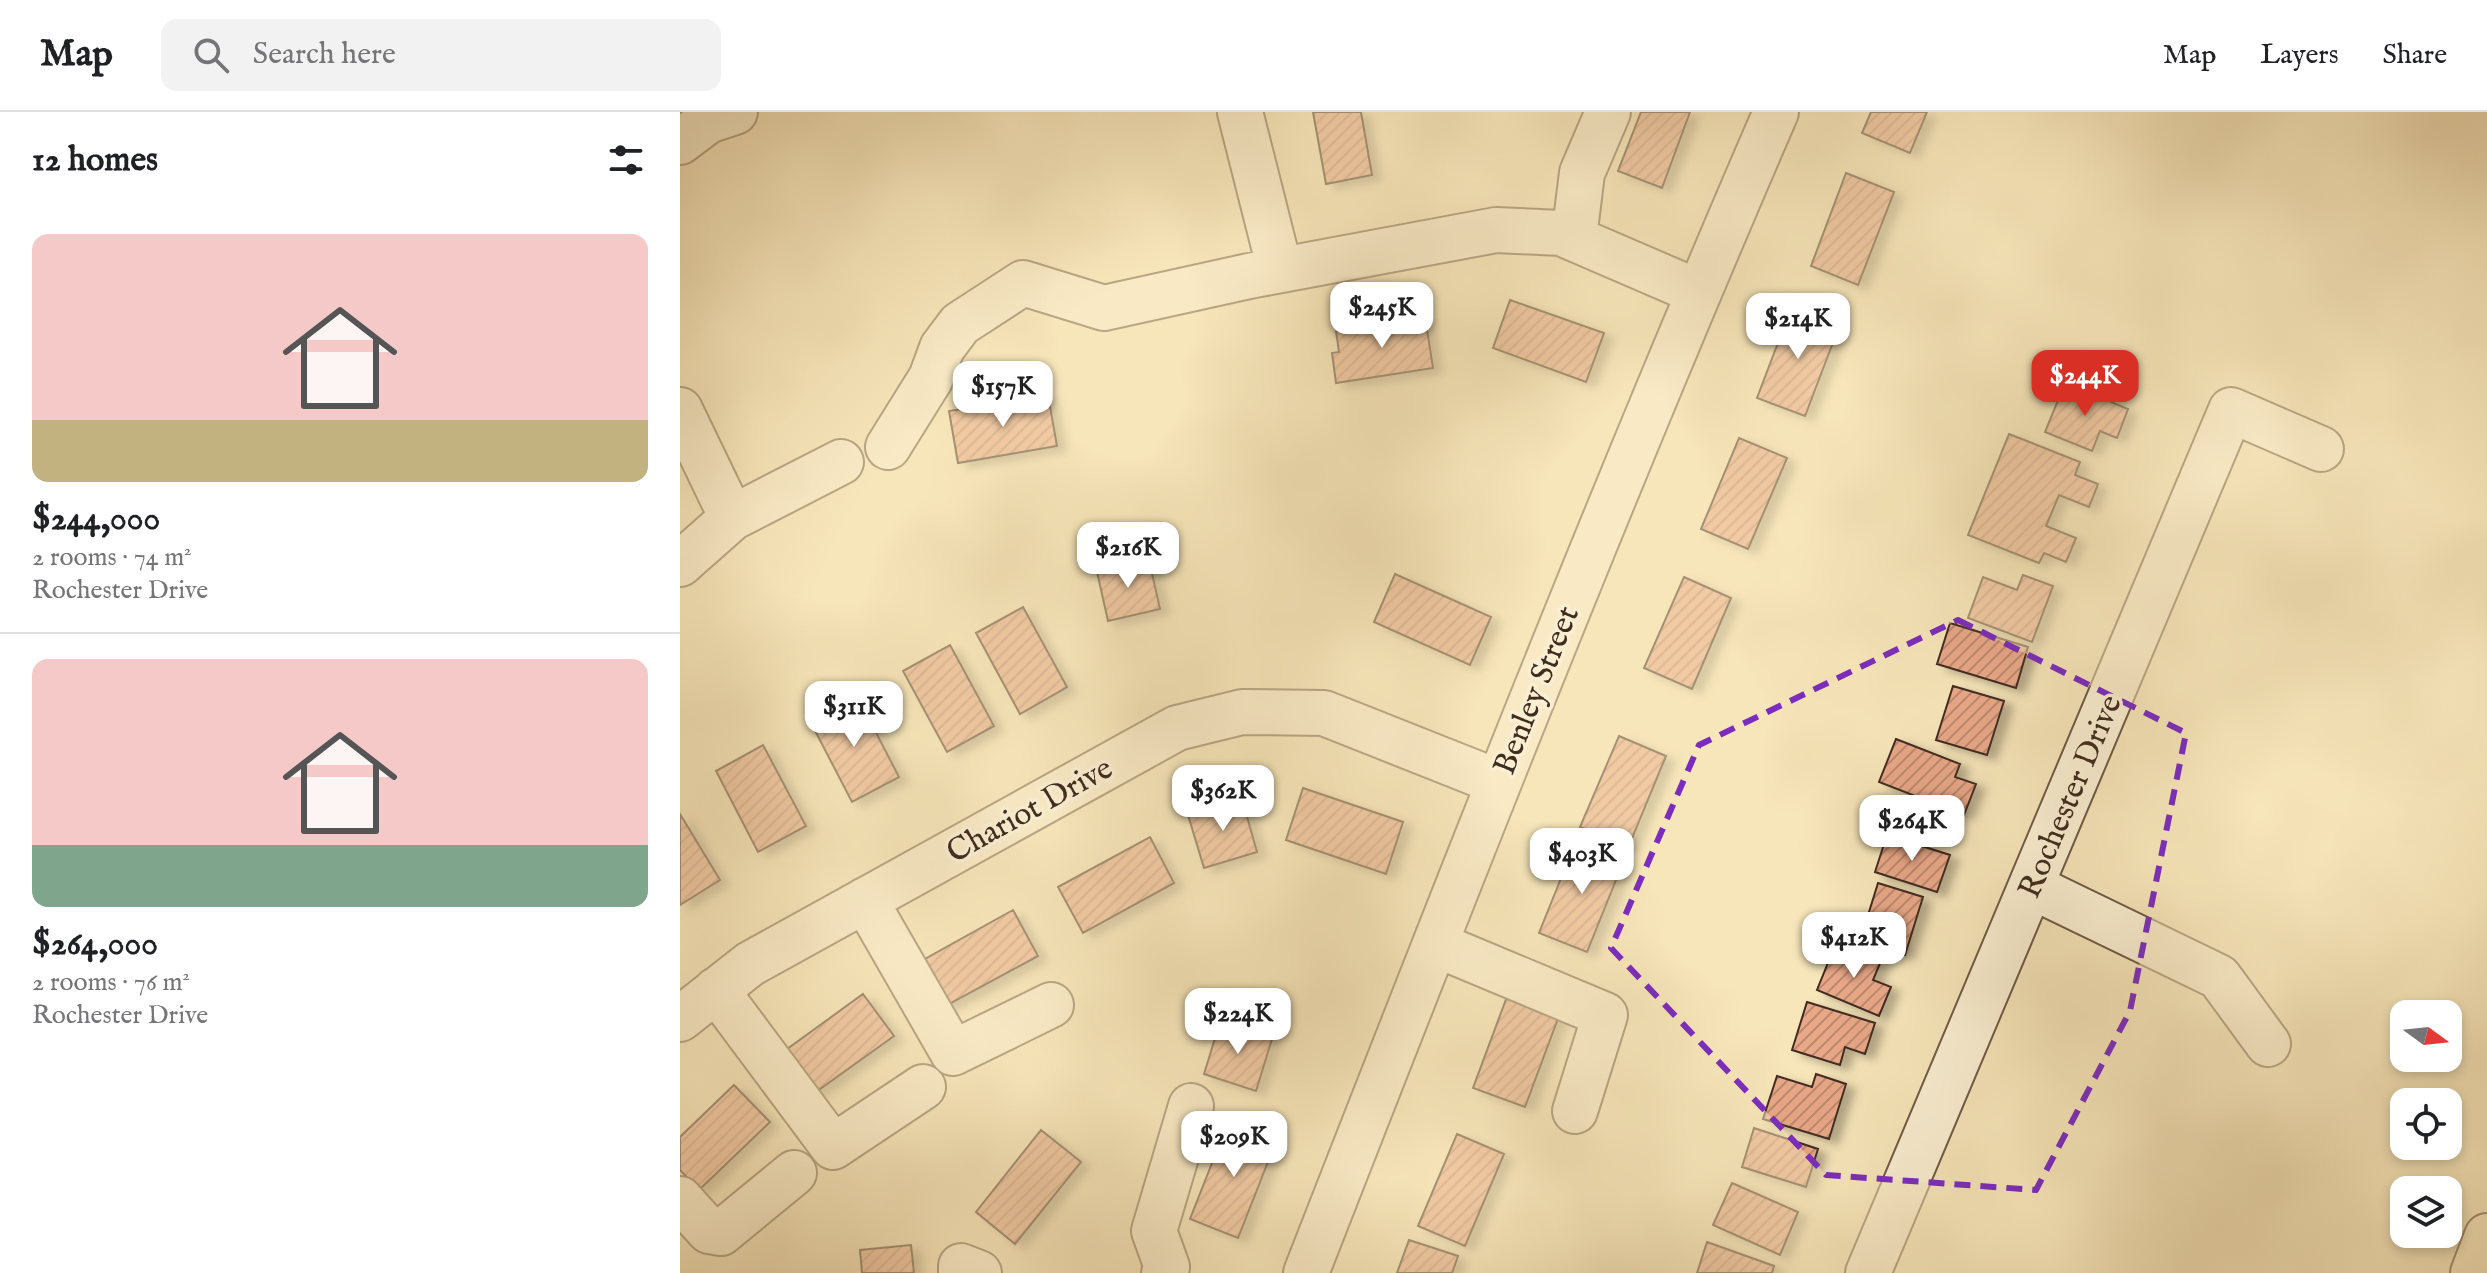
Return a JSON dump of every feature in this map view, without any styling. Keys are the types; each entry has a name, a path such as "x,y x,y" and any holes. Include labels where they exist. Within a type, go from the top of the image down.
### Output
{"main road":[{"path":"2473,1273 2487,1236"}],"street":[{"path":"680,142 708,121 735,112"},
{"path":"1240,112 1280,270"},
{"path":"1574,238 1582,173 1608,112"},
{"name":"Benley Street","path":"1306,1273 1498,782 1698,292 1776,112"},
{"path":"888,447 931,378 942,348 960,324 1023,283 1104,308 1280,270 1496,230 1561,233 1698,292"},
{"path":"680,410 732,518"},
{"name":"Rochester Drive","path":"1868,1273 2231,410 2321,449"},
{"path":"680,564 732,518 841,462"},
{"name":"Chariot Drive","path":"680,1019 750,964 1177,728 1242,712 1324,713 1498,782"},
{"path":"2031,886 2219,977 2268,1044"},
{"path":"865,900 953,1053 1051,1005"},
{"path":"1435,944 1605,1015 1575,1111"},
{"path":"716,990 833,1147 923,1087"},
{"path":"1164,1273 1167,1267 1154,1231 1191,1106"},
{"path":"680,1199 709,1231 721,1233 794,1173"},
{"path":"961,1273 961,1266 979,1273"}],"highlighted area":[{"path":"1958,620 2186,733 2130,1011 2036,1190 1826,1175 1611,948 1699,745"}],"building":[{"path":"1313,112 1361,112 1372,175 1326,184"},
{"path":"1641,112 1690,112 1662,188 1618,171"},
{"path":"1871,112 1927,112 1910,153 1862,133"},
{"path":"1846,173 1894,192 1858,285 1811,266"},
{"path":"1510,300 1604,333 1586,382 1493,348"},
{"path":"1792,306 1840,324 1805,416 1757,398"},
{"path":"1425,317 1433,368 1336,383 1332,353 1339,352 1336,331"},
{"path":"2065,383 2128,409 2117,438 2100,431 2092,451 2045,432"},
{"path":"1048,395 1057,446 958,463 949,411"},
{"path":"2009,434 2080,462 2075,475 2098,484 2089,507 2059,495 2046,526 2076,538 2066,562 2044,553 2039,563 1968,535"},
{"path":"1739,438 1787,458 1748,549 1701,529"},
{"path":"1149,560 1160,609 1108,621 1097,572"},
{"path":"1395,574 1491,617 1470,665 1374,622"},
{"path":"2023,575 2053,586 2032,642 1968,618 1983,577 2017,590"},
{"path":"1684,577 1731,598 1692,689 1644,668"},
{"path":"1023,607 1067,687 1020,714 976,633"},
{"path":"1950,623 2028,647 2016,688 1937,664"},
{"path":"950,645 994,726 947,752 903,671"},
{"path":"1953,686 2004,701 1987,755 1936,740"},
{"path":"857,696 899,777 852,802 810,721"},
{"path":"1619,736 1666,756 1628,848 1580,827"},
{"path":"1896,739 1960,764 1955,777 1976,784 1964,815 1879,782"},
{"path":"763,745 806,826 758,852 716,771"},
{"path":"1303,788 1403,822 1386,874 1286,840"},
{"path":"1242,799 1257,852 1204,868 1188,815"},
{"path":"680,814 720,880 680,905"},
{"path":"1887,835 1950,855 1937,892 1875,872"},
{"path":"1150,837 1174,883 1083,933 1058,887"},
{"path":"1576,841 1624,860 1587,952 1539,933"},
{"path":"1878,883 1923,897 1905,955 1860,941"},
{"path":"1013,910 1038,956 940,1009 916,964"},
{"path":"1836,943 1881,961 1873,980 1891,987 1879,1016 1817,990"},
{"path":"863,994 894,1036 813,1094 783,1052"},
{"path":"1508,994 1560,1013 1525,1107 1473,1088"},
{"path":"1807,1002 1875,1023 1865,1054 1845,1047 1840,1065 1792,1050"},
{"path":"1220,1022 1272,1039 1256,1091 1204,1074"},
{"path":"1816,1074 1846,1084 1829,1139 1763,1119 1777,1076 1812,1087"},
{"path":"734,1085 770,1122 699,1190 680,1170 680,1137"},
{"path":"1229,1120 1277,1139 1238,1238 1190,1219"},
{"path":"1754,1128 1818,1149 1806,1187 1742,1167"},
{"path":"1041,1130 1081,1162 1015,1244 976,1212"},
{"path":"1457,1134 1504,1154 1465,1246 1418,1226"},
{"path":"1732,1183 1798,1212 1780,1255 1713,1225"},
{"path":"1409,1240 1458,1256 1452,1273 1397,1273"},
{"path":"1707,1242 1774,1266 1772,1273 1697,1273"},
{"path":"911,1245 914,1273 862,1273 860,1250"}]}
